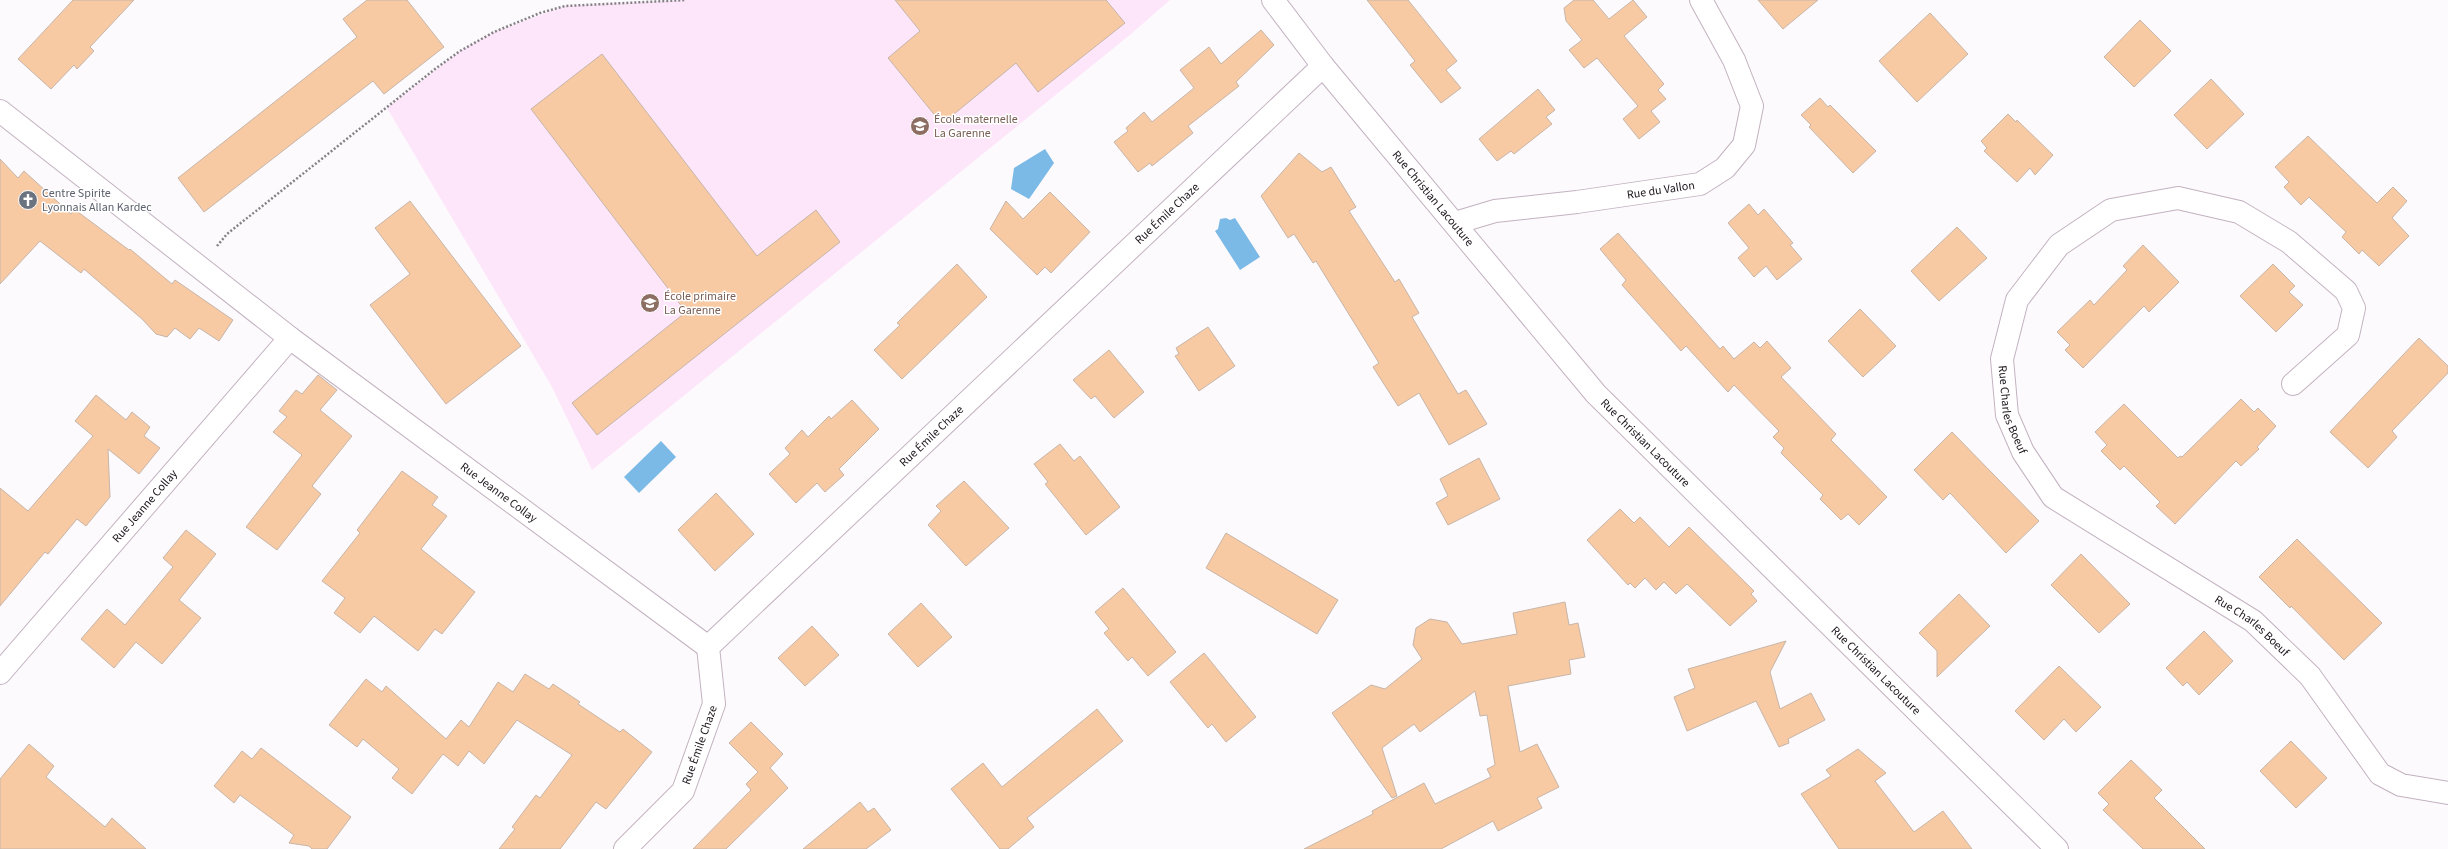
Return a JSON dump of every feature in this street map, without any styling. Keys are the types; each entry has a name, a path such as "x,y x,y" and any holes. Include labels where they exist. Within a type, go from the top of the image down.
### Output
{"street":[{"name":"Rue Christian Lacouture","path":"1273,0 1323,66 1596,394 2057,849"},
{"name":"Rue du Vallon","path":"1455,223 1495,212 1700,184 1725,168 1744,145 1752,106 1734,60 1701,0"},
{"name":"Rue Émile Chaze","path":"625,849 683,791 714,704 708,646 1323,66"},
{"name":"Rue Jeanne Collay","path":"0,111 290,338 708,646"},
{"name":"Rue Charles Boeuf","path":"2294,384 2348,335 2354,308 2346,291 2289,242 2239,212 2178,198 2111,210 2059,244 2017,300 2002,359 2007,415 2023,452 2053,497 2253,622 2310,676 2380,774 2401,785 2448,793"},
{"name":"Rue Jeanne Collay","path":"0,674 290,338"}],"path":[{"path":"199,266 227,234 435,69 467,47 494,32 534,16 565,6 686,0"}],"shaded area":[{"name":"École primaire La Garenne","path":"686,0 1170,0 1131,34 592,470 552,387 387,108 460,51 494,32 565,6"}],"water":[{"path":"1045,149 1054,163 1029,199 1011,189 1014,168"},
{"path":"1226,218 1230,220 1235,218 1260,257 1240,270 1215,231 1218,229 1220,219"},
{"path":"661,441 676,457 639,493 624,477"}],"building":[{"path":"73,0 134,0 90,47 94,51 77,69 74,65 51,89 18,59"},
{"path":"367,0 407,0 444,47 384,94 373,81 204,212 178,178 357,37 343,19"},
{"path":"895,0 1106,0 1125,23 1038,92 1016,63 942,124 888,58 920,31"},
{"path":"1367,0 1408,0 1457,61 1446,70 1461,88 1441,103 1410,65 1415,61"},
{"path":"1574,0 1593,0 1609,19 1633,0 1647,17 1624,36 1664,84 1658,90 1666,99 1651,111 1660,122 1639,139 1623,119 1638,106 1597,58 1584,68 1569,50 1582,40 1566,21 1564,8"},
{"path":"1758,0 1818,0 1783,29"},
{"path":"1930,13 1968,54 1917,102 1879,61"},
{"path":"2140,20 2171,51 2134,87 2104,57"},
{"path":"1261,30 1274,45 1236,82 1239,86 1188,126 1193,133 1152,166 1150,163 1138,172 1114,142 1128,131 1126,128 1144,112 1152,122 1194,88 1180,70 1209,47 1221,64"},
{"path":"602,54 757,256 816,210 840,242 597,435 572,403 686,312 531,109"},
{"path":"2211,79 2244,114 2207,149 2174,115"},
{"path":"1538,89 1555,110 1546,117 1552,124 1514,154 1511,151 1497,161 1479,139"},
{"path":"1820,98 1828,107 1830,105 1876,151 1853,173 1809,127 1811,125 1801,115"},
{"path":"2008,114 2016,122 2017,120 2053,155 2035,175 2030,168 2017,182 1984,151 1987,148 1981,141"},
{"path":"2308,136 2377,203 2393,187 2407,201 2392,218 2409,236 2379,266 2362,250 2359,254 2342,237 2346,232 2309,197 2301,205 2284,187 2289,182 2275,167"},
{"path":"1299,153 1322,172 1331,167 1356,207 1349,211 1395,282 1399,279 1419,313 1412,317 1458,394 1466,390 1487,424 1449,445 1419,393 1398,406 1373,367 1379,363 1316,261 1313,263 1294,234 1288,238 1261,196"},
{"path":"0,159 18,178 24,171 71,214 74,209 129,250 130,249 172,284 175,280 233,320 219,341 199,328 190,339 175,328 167,337 156,334 142,319 84,269 81,273 40,241 0,284"},
{"path":"1050,192 1090,232 1051,273 1045,267 1037,275 990,229 1006,201 1023,219"},
{"path":"410,201 521,346 446,404 370,305 410,274 375,228"},
{"path":"1749,204 1758,215 1764,209 1793,243 1790,245 1802,259 1777,280 1766,266 1754,277 1738,258 1749,248 1728,223"},
{"path":"1957,227 1987,258 1939,301 1911,271"},
{"path":"1618,233 1720,349 1723,346 1734,359 1754,342 1760,348 1767,341 1791,368 1781,377 1836,434 1831,440 1887,497 1859,525 1848,514 1841,520 1820,499 1823,495 1781,453 1784,448 1773,437 1779,431 1734,385 1728,392 1686,346 1681,351 1622,285 1626,280 1600,249"},
{"path":"2143,245 2179,282 2149,312 2144,306 2083,368 2065,350 2070,345 2057,332 2090,300 2094,305 2127,270 2123,266"},
{"path":"957,264 987,297 902,379 874,350 900,325 897,323"},
{"path":"2273,264 2295,286 2289,292 2303,305 2276,332 2240,296"},
{"path":"1860,309 1896,346 1863,377 1828,341"},
{"path":"1208,327 1235,366 1199,391 1175,356 1179,354 1176,348"},
{"path":"2419,338 2448,366 2448,373 2392,431 2397,437 2368,468 2330,432"},
{"path":"1109,350 1144,392 1114,418 1095,396 1091,399 1073,380"},
{"path":"318,375 337,390 320,410 352,436 312,486 321,494 277,550 246,527 302,455 273,432 287,417 279,411 296,390 302,394"},
{"path":"96,395 126,420 132,412 150,427 144,436 160,448 139,474 108,449 110,497 86,526 77,519 48,554 45,552 0,606 0,488 28,511 93,436 75,421"},
{"path":"2241,399 2254,412 2258,408 2276,426 2257,447 2259,449 2241,466 2236,461 2175,524 2156,506 2160,502 2124,466 2120,470 2101,451 2107,445 2095,432 2124,404 2178,458 2180,456 2182,457"},
{"path":"852,400 879,429 839,469 844,475 825,492 817,483 796,503 769,474 790,454 785,448 802,430 808,437 829,416 831,419"},
{"path":"1952,432 2039,521 2006,553 1950,493 1943,500 1914,470"},
{"path":"1060,444 1074,461 1080,456 1120,507 1086,535 1045,484 1048,482 1034,464"},
{"path":"1479,458 1500,499 1448,525 1436,503 1448,496 1440,479"},
{"path":"402,471 438,497 432,505 447,516 421,549 475,592 442,634 435,629 418,651 374,616 360,633 334,613 345,598 322,581 360,533 357,530"},
{"path":"964,481 1009,528 966,566 928,525 941,511 936,506"},
{"path":"716,493 754,534 715,571 678,530"},
{"path":"1620,509 1634,523 1640,517 1669,547 1689,527 1754,591 1751,594 1757,601 1730,626 1687,584 1676,594 1664,582 1656,590 1645,578 1635,588 1630,583 1628,585 1587,540"},
{"path":"186,530 216,554 179,600 201,618 162,664 136,642 114,668 81,639 107,609 125,625 173,567 163,558"},
{"path":"1226,533 1338,600 1317,634 1206,568"},
{"path":"2297,539 2382,623 2344,660 2291,606 2290,608 2259,577"},
{"path":"2081,554 2130,604 2099,633 2051,585"},
{"path":"1123,588 1176,652 1148,676 1132,657 1128,661 1104,633 1109,629 1095,612"},
{"path":"1959,594 1990,626 1937,677 1937,651 1919,633"},
{"path":"1565,602 1569,625 1578,623 1585,657 1569,660 1571,674 1508,686 1520,752 1537,744 1559,787 1537,798 1542,808 1498,831 1493,821 1441,849 1304,849 1373,814 1372,811 1424,783 1435,804 1491,777 1487,769 1495,765 1487,715 1480,716 1475,691 1420,732 1414,724 1382,748 1397,796 1392,798 1332,713 1371,685 1385,689 1422,659 1413,645 1416,628 1430,619 1447,622 1462,644 1517,634 1513,613"},
{"path":"921,603 952,637 918,667 888,634"},
{"path":"812,626 839,655 805,686 778,658"},
{"path":"2204,631 2233,661 2199,695 2187,682 2183,686 2166,668"},
{"path":"1786,641 1770,672 1780,709 1811,693 1825,720 1788,739 1789,743 1779,747 1756,701 1687,731 1674,697 1695,688 1688,669"},
{"path":"1204,653 1256,717 1226,742 1212,724 1208,728 1170,682"},
{"path":"2059,666 2101,707 2076,732 2064,719 2044,740 2015,711"},
{"path":"525,674 549,689 553,684 580,702 578,704 620,732 623,729 652,752 606,809 596,802 560,849 499,849 515,829 512,827 536,795 540,798 572,755 517,720 484,764 469,751 458,766 443,754 412,794 392,778 399,769 363,739 357,747 329,725 366,679 382,692 386,686 446,739 461,720 469,727 498,682 513,692"},
{"path":"1097,709 1123,741 1027,818 1034,827 1008,849 1000,849 951,789 983,763 1002,787"},
{"path":"751,722 783,754 770,768 788,788 726,849 693,849 751,790 746,784 758,772 729,743"},
{"path":"2291,741 2327,778 2296,808 2260,771"},
{"path":"29,744 54,766 46,777 105,827 112,818 146,849 0,849 0,779"},
{"path":"261,748 351,817 327,849 312,849 309,846 289,843 294,835 240,795 234,803 214,786 242,751 252,759"},
{"path":"1858,749 1886,773 1875,781 1914,832 1943,811 1972,849 1839,849 1801,794 1831,776 1826,770"},
{"path":"2131,760 2162,790 2154,798 2205,849 2143,849 2103,810 2109,804 2098,793"},
{"path":"860,802 868,812 874,808 891,830 866,849 803,849"}],"place":[{"name":"École maternelle La Garenne","path":"920,126"},
{"name":"Centre Spirite Lyonnais Allan Kardec","path":"28,200"},
{"name":"École primaire La Garenne","path":"650,303"}]}
